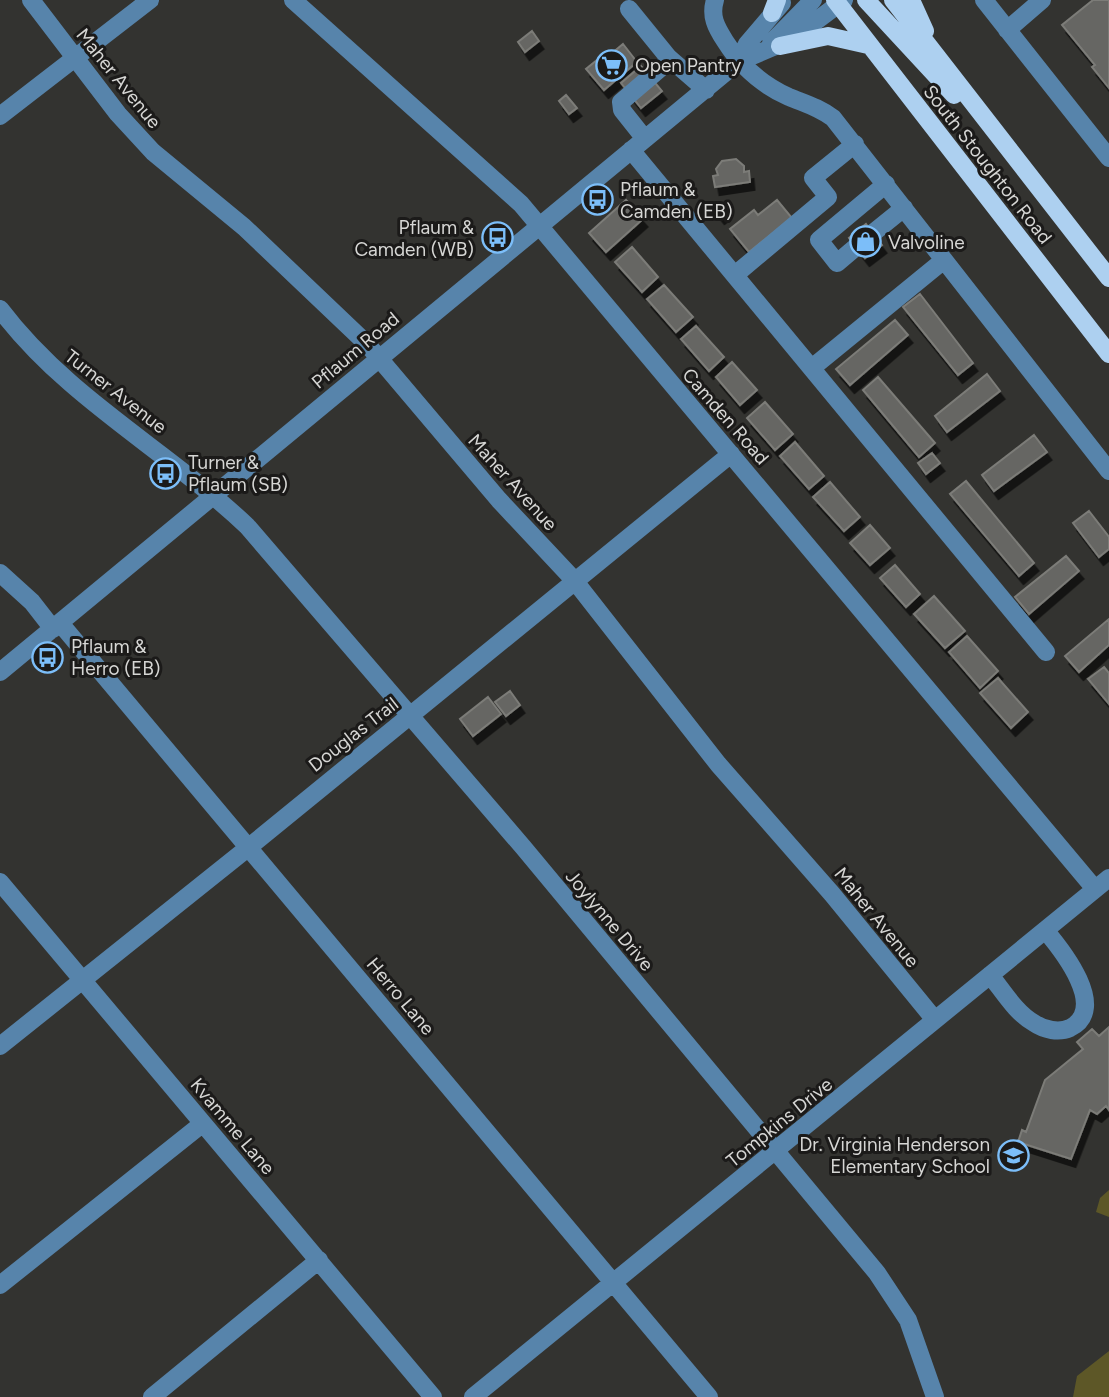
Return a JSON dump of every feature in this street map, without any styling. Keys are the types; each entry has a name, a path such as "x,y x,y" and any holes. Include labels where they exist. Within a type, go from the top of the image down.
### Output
{"main road":[{"path":"866,0 1015,158"},
{"name":"South Stoughton Road","path":"893,0 1109,278"},
{"path":"911,0 923,23 925,42"},
{"name":"South Stoughton Road","path":"839,1 869,45 1109,354"},
{"path":"780,46 828,36 869,45"}],"street":[{"name":"Maher Avenue","path":"31,0 118,114 153,152 244,227 291,274 344,319 379,358 499,500 574,580 718,764 832,894 935,1020"},
{"path":"0,116 150,0"},
{"name":"Camden Road","path":"293,0 498,182 540,225 731,454 1102,883"},
{"path":"715,0 712,11 717,29 738,62 772,88 816,105 833,118 1109,471"},
{"path":"738,62 775,40 813,0"},
{"path":"984,0 1109,158"},
{"path":"1007,30 1042,0"},
{"name":"Pflaum Road","path":"0,672 738,62 780,46 839,1"},
{"name":"Pflaum Road","path":"738,62 747,44 778,4"},
{"path":"629,9 670,60 706,90"},
{"path":"670,60 621,102 638,144 736,274 1046,652"},
{"path":"736,274 828,197 813,178 855,144"},
{"path":"856,247 837,263 819,240 886,184"},
{"path":"873,233 904,208"},
{"path":"813,367 944,260"},
{"name":"Turner Avenue","path":"0,309 51,367 215,495"},
{"name":"Douglas Trail","path":"0,1046 250,847 731,454"},
{"name":"Joylynne Drive","path":"215,495 247,526 523,846 877,1273 902,1308 923,1357 934,1397"},
{"name":"Herro Lane","path":"0,573 56,626 250,847 616,1282 709,1397"},
{"name":"Kvamme Lane","path":"0,882 433,1397"},
{"name":"Tompkins Drive","path":"473,1397 777,1152 1102,883"},
{"path":"990,975 1032,1022 1057,1031 1071,1028 1081,1021 1087,1009 1084,983 1045,930"},
{"path":"0,1285 202,1124"},
{"path":"152,1397 319,1260"}],"shaded area":[{"path":"1109,1190 1109,1217 1096,1212 1100,1198"},
{"path":"1109,1351 1109,1397 1073,1397 1077,1376"}],"building":[{"path":"1093,0 1109,0 1109,88 1092,67 1095,65 1062,25"},
{"path":"532,31 539,41 525,52 518,42"},
{"name":"Open Pantry","path":"623,44 637,62 604,90 586,69 608,51 611,54"},
{"path":"641,66 662,91 641,108 621,83"},
{"path":"566,95 577,108 569,114 559,101"},
{"path":"736,159 744,166 744,172 749,171 750,182 715,187 713,176 718,175 716,169 722,161"},
{"path":"626,200 643,219 606,252 589,233"},
{"path":"777,200 792,218 749,252 730,229 754,210 758,215"},
{"path":"720,206 725,212 720,216 715,210"},
{"path":"866,224 882,245 865,258 849,238"},
{"path":"632,247 658,277 642,292 615,262"},
{"path":"664,285 693,317 676,332 647,299"},
{"path":"920,294 973,363 958,375 903,307"},
{"path":"895,320 908,335 850,385 836,369"},
{"path":"696,326 724,357 709,371 681,339"},
{"path":"732,362 757,390 740,405 716,377"},
{"path":"987,374 1000,391 947,432 935,416"},
{"path":"878,377 935,443 919,457 863,390"},
{"path":"765,402 793,434 775,450 747,418"},
{"path":"1034,435 1047,452 994,491 982,475"},
{"path":"795,442 824,476 809,489 780,456"},
{"path":"932,453 940,463 926,474 918,463"},
{"path":"966,481 1034,563 1019,576 950,494"},
{"path":"830,482 860,517 844,531 813,497"},
{"path":"1089,511 1109,537 1109,549 1099,557 1073,523"},
{"path":"870,525 890,548 870,565 850,543"},
{"path":"1066,556 1079,571 1029,614 1015,597"},
{"path":"895,565 920,594 906,607 880,578"},
{"path":"934,596 965,631 945,648 914,614"},
{"path":"1109,619 1109,645 1079,672 1065,656"},
{"path":"967,636 998,671 980,688 949,652"},
{"path":"1104,667 1109,673 1109,704 1088,679"},
{"path":"998,678 1028,712 1011,728 980,693"},
{"path":"510,691 520,705 506,716 495,702"},
{"path":"488,697 501,714 473,736 460,719"},
{"name":"Dr. Virginia Henderson Elementary School","path":"1109,1027 1109,1110 1106,1106 1097,1114 1090,1110 1071,1159 1018,1142 1022,1130 1026,1132 1045,1080 1083,1049 1077,1042 1092,1029 1099,1036"}],"place":[{"name":"Open Pantry","path":"612,65"},
{"name":"Pflaum & Camden (EB)","path":"597,200"},
{"name":"Pflaum & Camden (WB)","path":"497,238"},
{"name":"Valvoline","path":"865,242"},
{"name":"Turner & Pflaum (SB)","path":"165,473"},
{"name":"Pflaum & Herro (EB)","path":"48,657"},
{"name":"Dr. Virginia Henderson Elementary School","path":"1013,1155"}]}
